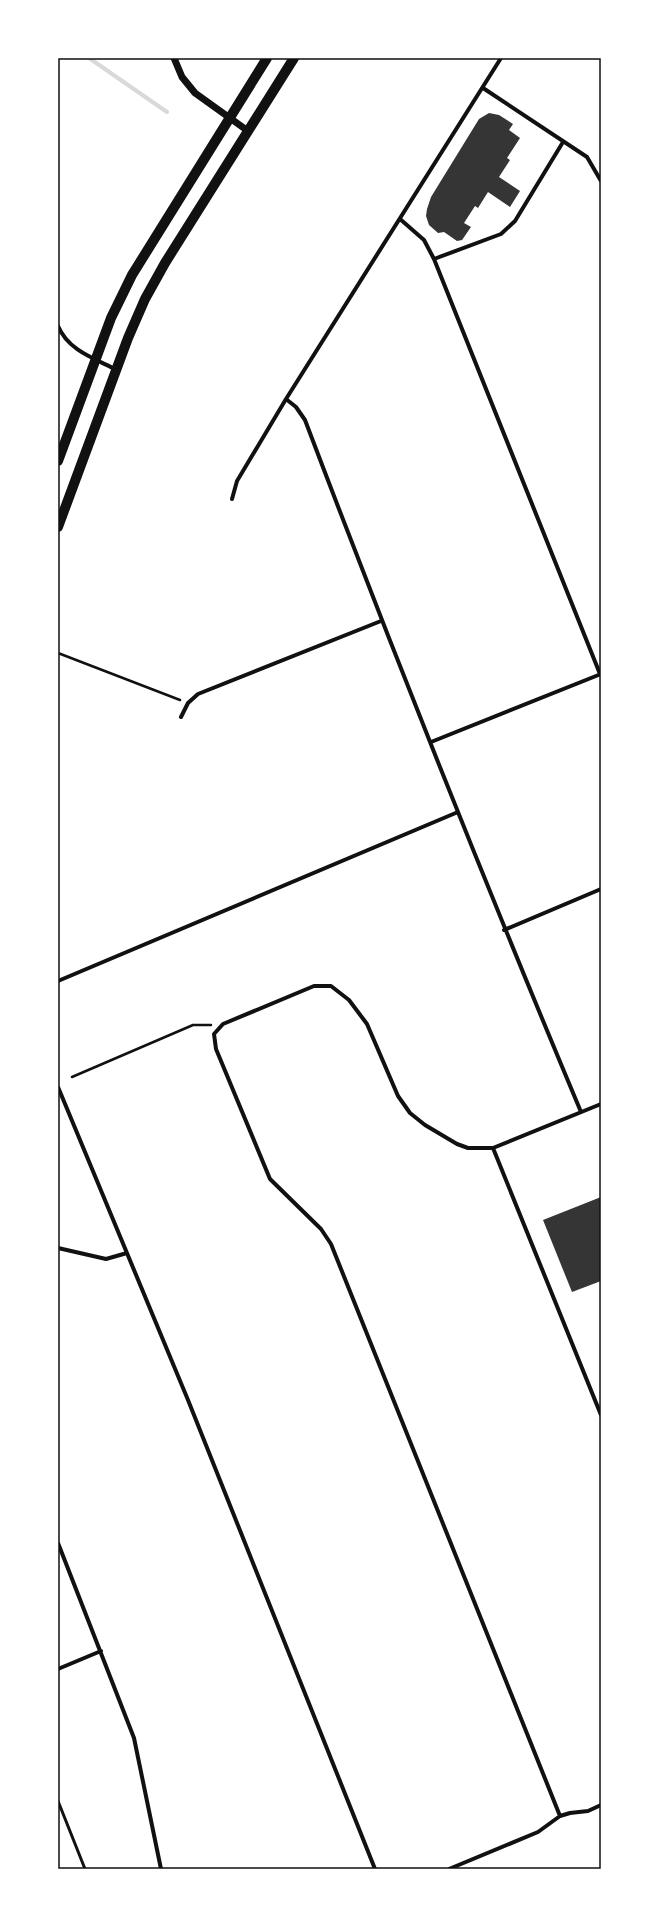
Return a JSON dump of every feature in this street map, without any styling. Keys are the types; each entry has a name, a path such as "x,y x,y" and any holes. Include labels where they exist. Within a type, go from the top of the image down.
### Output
{"main road":[{"path":"58,461 111,318 132,275 266,58"},
{"path":"58,527 136,319 155,280 294,58"}],"street":[{"path":"174,58 182,78 190,87 206,101 248,130"},
{"path":"232,499 237,481 286,399 501,58"},
{"path":"483,88 587,157 601,181"},
{"path":"434,259 500,234 515,221 563,142"},
{"path":"400,219 424,240 434,259 600,674 431,742"},
{"path":"58,326 67,341 95,359 116,370"},
{"path":"286,399 296,407 305,420 381,620 431,742 504,930 581,1112"},
{"path":"182,717 188,703 198,694 381,620"},
{"path":"58,981 458,812"},
{"path":"504,930 601,889"},
{"path":"560,1816 331,1244 321,1229 270,1179 216,1049 214,1034 223,1024 314,986 331,986 350,1000 366,1024 398,1096 410,1113 425,1125 457,1144 468,1148 493,1148 601,1104"},
{"path":"58,1087 111,1218 128,1253 188,1400 375,1869"},
{"path":"493,1148 601,1415"},
{"path":"58,1248 106,1259 128,1253"},
{"path":"58,1543 134,1738 161,1869"},
{"path":"58,1669 101,1651"},
{"path":"448,1869 538,1832 560,1816 588,1811 601,1805"}],"lane":[{"path":"58,1801 85,1869"}],"path":[{"path":"58,652 188,703"},
{"path":"72,1077 193,1025 223,1024"}],"building":[{"path":"489,113 499,115 513,124 509,130 520,138 507,158 510,160 499,177 520,191 510,207 488,192 478,208 475,206 464,223 471,227 462,240 457,241 444,232 438,233 429,225 426,216 427,209 431,197 479,119"},
{"path":"601,1197 601,1281 572,1292 543,1220"}],"waterway":[{"path":"89,58 167,112"}]}
